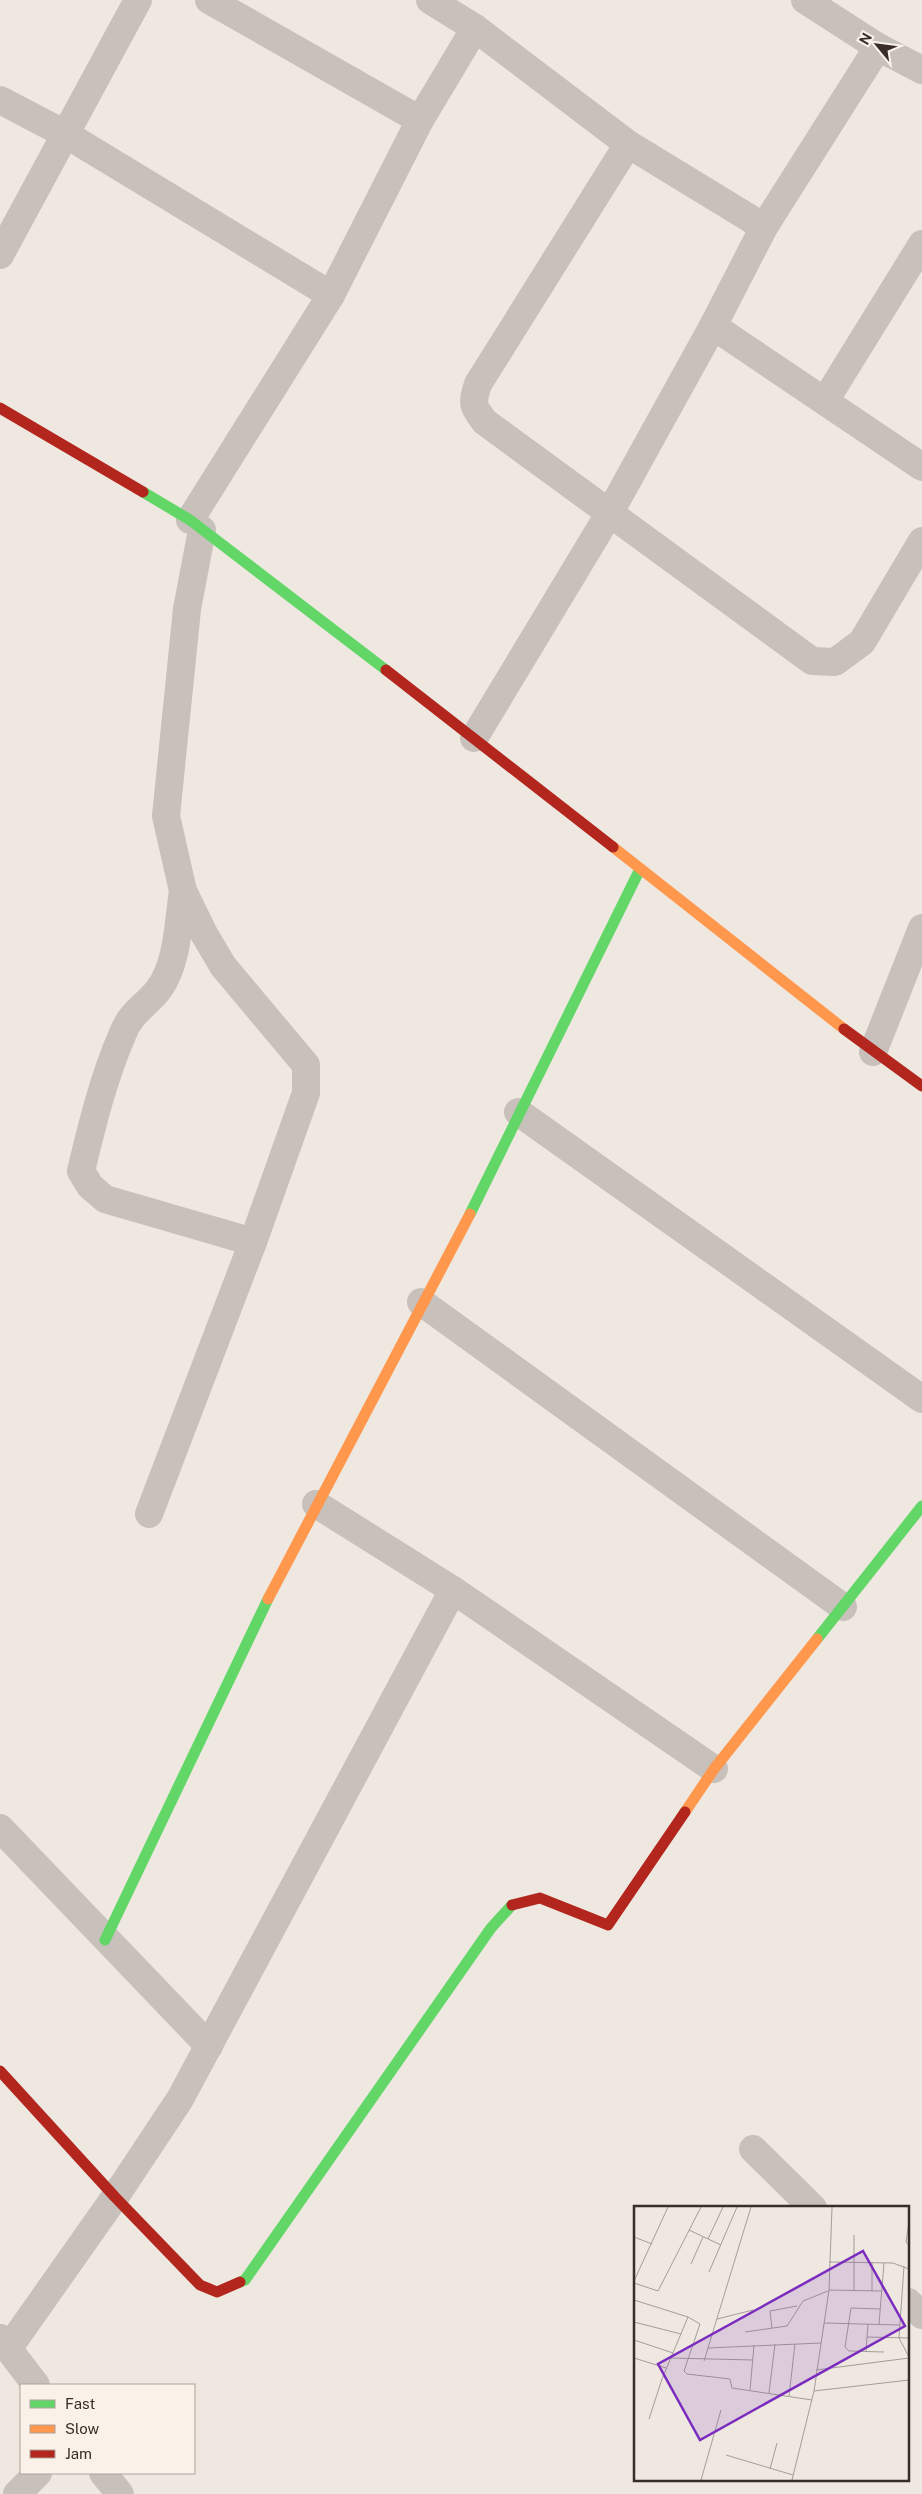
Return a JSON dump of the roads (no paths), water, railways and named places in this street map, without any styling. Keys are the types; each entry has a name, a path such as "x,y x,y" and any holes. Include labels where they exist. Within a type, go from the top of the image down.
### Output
{"street":[{"path":"0,255 67,135 138,0"},
{"path":"209,0 420,120"},
{"path":"430,0 475,28 628,144 764,227"},
{"path":"805,0 878,47 922,70"},
{"path":"149,1514 253,1242 306,1093 306,1065 223,966 203,932 183,891 166,816 196,525 331,295 420,120 475,28"},
{"path":"474,738 609,514 713,326 764,227 878,47"},
{"path":"0,100 67,135 331,295"},
{"path":"628,144 478,384 472,400 476,412 485,422 609,514 812,661 835,662 862,642 922,541"},
{"path":"825,401 922,244"},
{"path":"713,326 922,467"},
{"path":"0,408 196,525 474,738 873,1052 922,1086"},
{"path":"105,1940 245,1644 421,1302 457,1239 640,868"},
{"path":"183,891 170,972 158,991 130,1017 122,1034 91,1130 82,1171 90,1186 105,1199 253,1242"},
{"path":"873,1052 922,928"},
{"path":"518,1112 922,1399"},
{"path":"421,1302 843,1607"},
{"path":"316,1504 452,1590 714,1768"},
{"path":"0,2071 115,2197 200,2285 217,2292 245,2280 491,1928 510,1906 540,1898 608,1925 714,1768 922,1506"},
{"path":"35,2384 4,2344 115,2197 180,2099 452,1590"},
{"path":"0,1828 105,1940 209,2046"},
{"path":"753,2149 810,2206"},
{"path":"910,2304 922,2315"},
{"path":"17,2494 37,2474"},
{"path":"104,2474 120,2494"}]}
